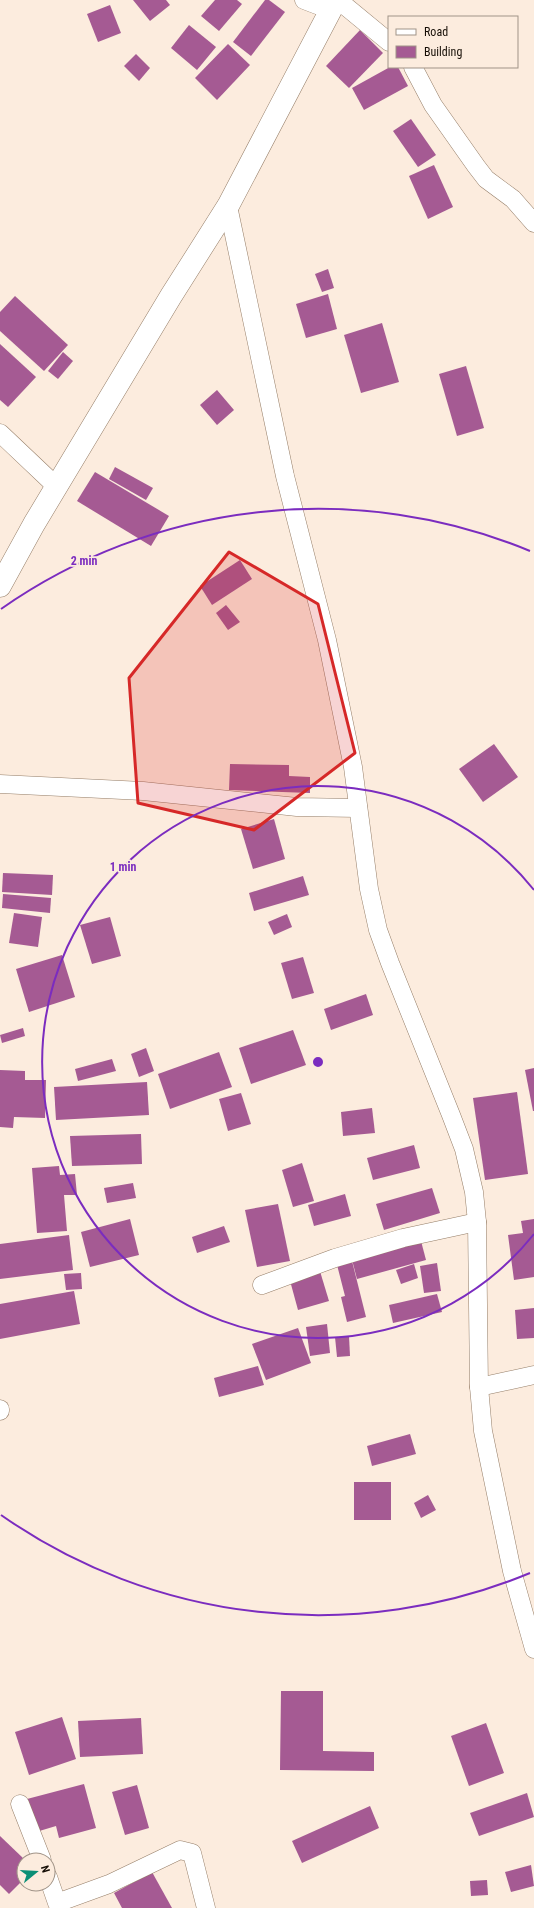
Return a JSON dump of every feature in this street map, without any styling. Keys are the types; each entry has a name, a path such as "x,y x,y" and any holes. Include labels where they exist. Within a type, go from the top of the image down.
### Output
{"street":[{"path":"304,0 317,5 332,0"},
{"path":"0,586 171,296 228,206 337,0 388,41"},
{"path":"414,68 433,105 486,179 513,199 534,223"},
{"path":"228,206 285,476 327,640 353,767 369,889 378,930 464,1149 474,1192 477,1222 479,1387 483,1431 489,1467 512,1571 534,1649"},
{"path":"0,433 57,487"},
{"path":"0,784 25,787 142,791 297,807 358,808"},
{"path":"262,1285 335,1258 403,1238 477,1222"},
{"path":"479,1387 534,1375"},
{"path":"20,1804 39,1852"},
{"path":"53,1892 57,1903 108,1884 180,1850 192,1853 206,1908"}],"highlighted area":[{"path":"229,552 318,604 355,753 254,830 138,803 129,678"}],"building":[{"path":"133,0 166,0 170,5 150,21"},
{"path":"215,0 237,0 242,4 219,31 201,16"},
{"path":"265,0 269,0 285,12 251,56 233,42"},
{"path":"110,5 121,33 98,42 87,14"},
{"path":"189,25 216,47 197,70 171,48"},
{"path":"360,30 383,53 349,88 326,66"},
{"path":"228,44 250,65 217,100 195,78"},
{"path":"136,54 150,68 139,81 124,66"},
{"path":"388,68 399,68 408,86 364,110 352,88"},
{"path":"411,119 436,155 418,167 393,131"},
{"path":"434,165 453,207 428,219 409,176"},
{"path":"328,269 334,288 322,292 315,274"},
{"path":"328,294 337,329 306,338 296,304"},
{"path":"15,296 68,345 44,371 0,331 0,312"},
{"path":"382,323 399,382 361,393 344,335"},
{"path":"0,344 36,377 8,407 0,400"},
{"path":"63,352 73,361 58,379 48,371"},
{"path":"466,366 484,428 457,436 439,374"},
{"path":"217,390 234,410 217,425 200,405"},
{"path":"115,467 153,488 146,500 109,479"},
{"path":"95,472 169,516 151,546 77,501"},
{"path":"240,560 252,579 212,605 200,586"},
{"path":"226,605 240,622 228,630 216,613"},
{"path":"494,744 518,777 483,802 459,769"},
{"path":"230,764 289,765 289,776 310,777 310,793 229,790"},
{"path":"274,819 285,859 253,869 241,829"},
{"path":"3,873 53,875 52,895 2,892"},
{"path":"303,876 309,895 254,911 249,893"},
{"path":"3,894 51,898 50,913 2,908"},
{"path":"14,913 42,917 38,947 9,943"},
{"path":"287,914 292,927 274,935 268,922"},
{"path":"110,917 121,956 92,964 80,925"},
{"path":"62,955 75,997 29,1012 16,969"},
{"path":"303,957 314,993 292,999 281,963"},
{"path":"366,994 373,1015 331,1030 324,1009"},
{"path":"23,1028 25,1036 2,1043 0,1035"},
{"path":"293,1030 306,1065 251,1084 239,1048"},
{"path":"146,1048 154,1071 139,1077 131,1054"},
{"path":"219,1052 232,1087 170,1109 158,1074"},
{"path":"112,1059 116,1071 78,1081 75,1069"},
{"path":"534,1068 534,1111 533,1111 525,1070"},
{"path":"0,1070 25,1071 25,1080 46,1080 45,1118 14,1117 13,1128 0,1127"},
{"path":"147,1082 149,1115 56,1120 54,1087"},
{"path":"517,1092 528,1174 485,1180 473,1098"},
{"path":"241,1093 251,1124 228,1131 219,1099"},
{"path":"372,1108 375,1133 343,1136 341,1112"},
{"path":"141,1134 142,1164 72,1166 70,1136"},
{"path":"414,1145 420,1168 373,1180 367,1158"},
{"path":"302,1163 314,1201 293,1207 282,1170"},
{"path":"59,1166 60,1175 75,1174 77,1195 64,1195 67,1231 37,1233 32,1168"},
{"path":"133,1183 136,1198 107,1203 104,1188"},
{"path":"432,1188 440,1213 384,1230 376,1204"},
{"path":"345,1194 351,1216 314,1226 308,1205"},
{"path":"278,1204 290,1261 257,1267 245,1210"},
{"path":"130,1219 139,1255 90,1267 81,1232"},
{"path":"534,1219 534,1277 514,1280 508,1235 523,1233 521,1221"},
{"path":"224,1226 230,1242 197,1253 192,1237"},
{"path":"69,1235 73,1270 0,1279 0,1244"},
{"path":"421,1241 426,1260 357,1279 352,1260"},
{"path":"351,1257 366,1317 347,1322 341,1297 345,1296 336,1261"},
{"path":"437,1263 441,1291 424,1293 420,1266"},
{"path":"414,1264 418,1278 401,1284 396,1270"},
{"path":"319,1268 329,1301 298,1310 289,1277"},
{"path":"81,1273 82,1289 66,1290 64,1274"},
{"path":"74,1291 80,1324 0,1339 0,1304"},
{"path":"437,1294 442,1312 393,1323 389,1305"},
{"path":"534,1308 534,1338 517,1339 515,1310"},
{"path":"327,1324 330,1353 310,1356 306,1327"},
{"path":"298,1328 311,1363 266,1380 252,1344"},
{"path":"349,1336 350,1356 337,1357 335,1337"},
{"path":"258,1366 264,1385 219,1397 214,1378"},
{"path":"410,1434 416,1454 372,1466 367,1446"},
{"path":"354,1482 391,1482 391,1520 354,1520"},
{"path":"428,1495 436,1510 421,1518 414,1503"},
{"path":"281,1691 323,1691 323,1751 374,1752 374,1771 280,1770"},
{"path":"62,1717 76,1759 29,1775 15,1732"},
{"path":"141,1718 143,1754 80,1757 78,1721"},
{"path":"486,1723 504,1773 469,1786 451,1736"},
{"path":"84,1784 96,1828 59,1838 56,1826 36,1832 27,1799"},
{"path":"137,1785 149,1828 125,1835 112,1792"},
{"path":"527,1793 534,1817 479,1836 470,1813"},
{"path":"370,1806 379,1828 302,1863 292,1841"},
{"path":"0,1836 17,1852 16,1887 9,1894 0,1885"},
{"path":"531,1865 534,1886 511,1892 505,1872"},
{"path":"152,1872 172,1908 122,1908 114,1893"},
{"path":"487,1880 488,1895 471,1896 470,1881"}]}
